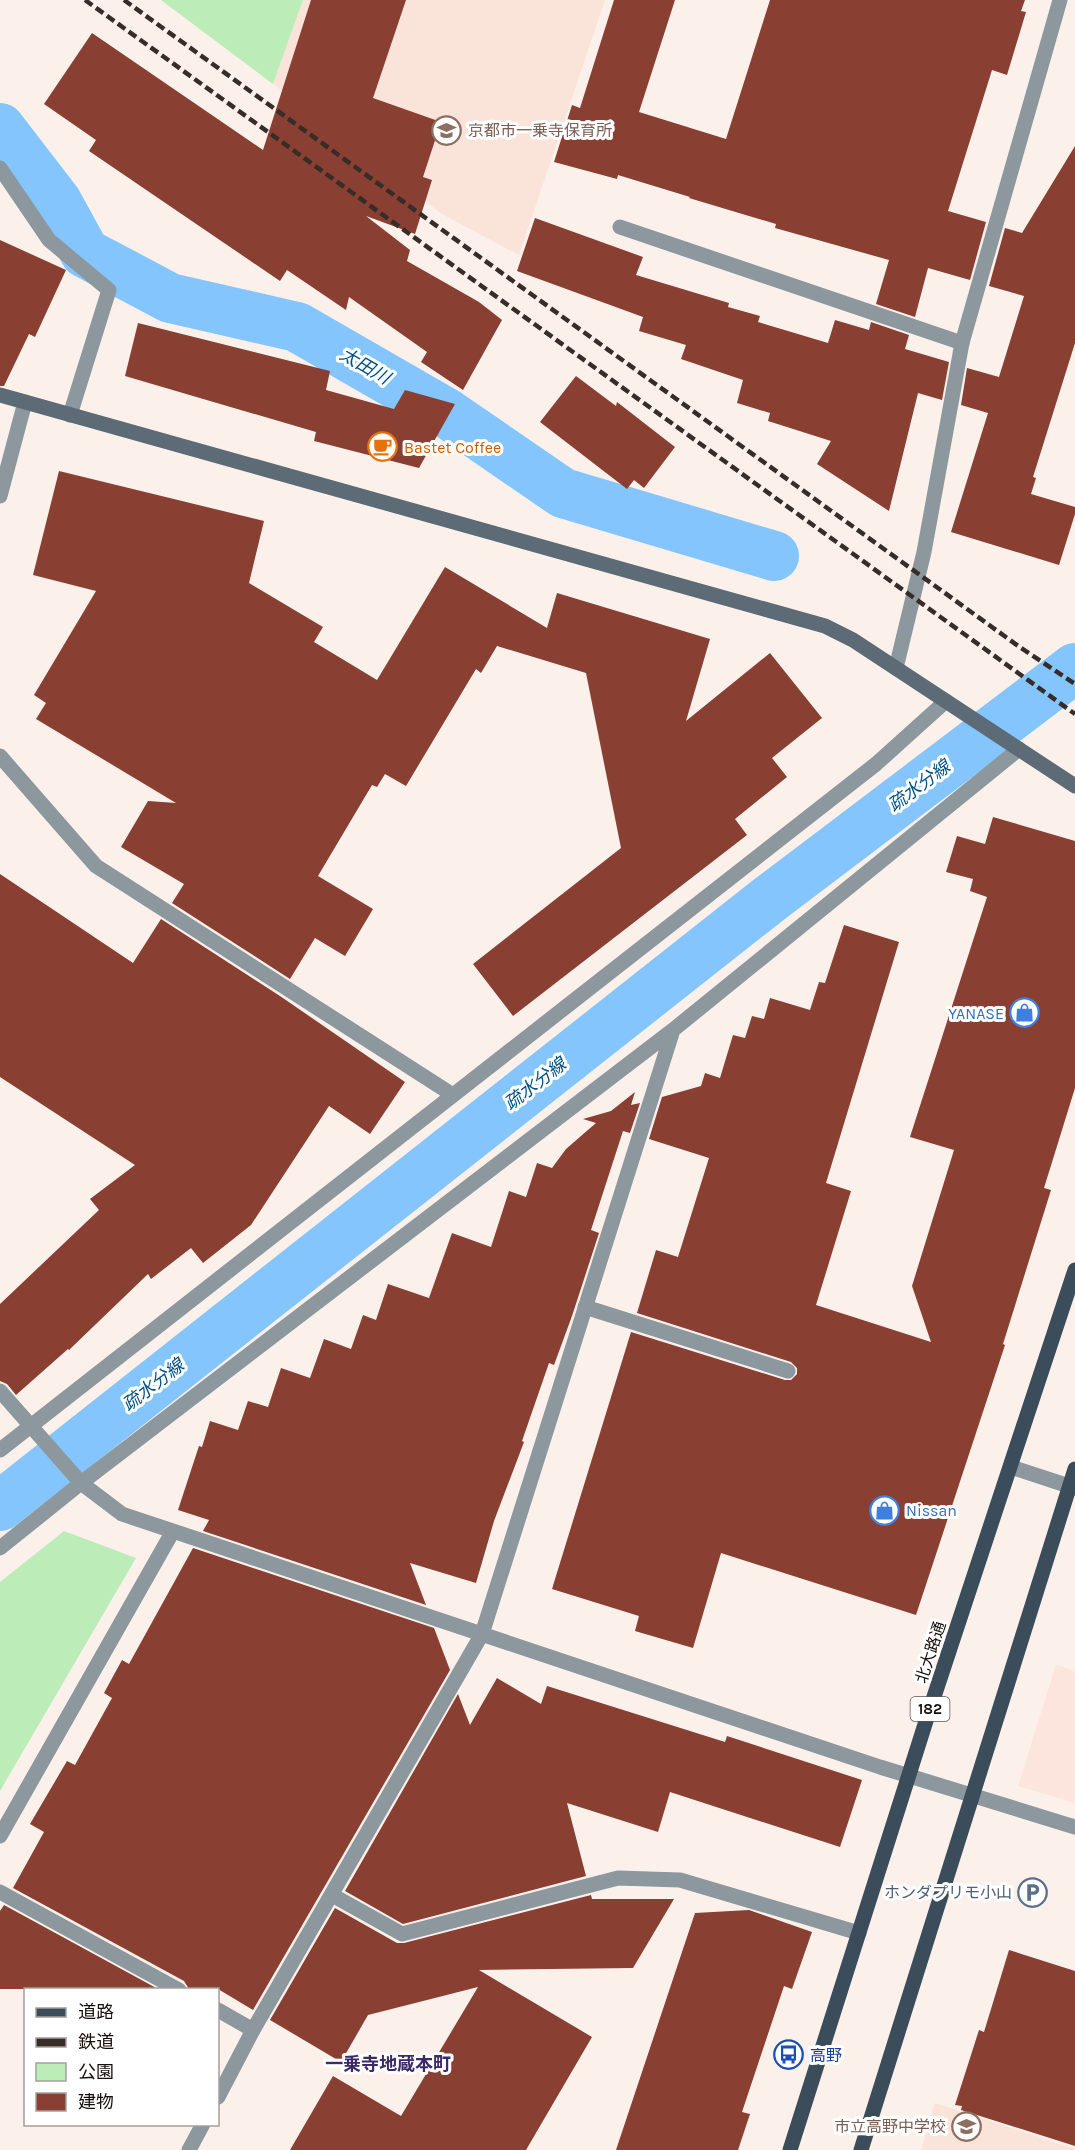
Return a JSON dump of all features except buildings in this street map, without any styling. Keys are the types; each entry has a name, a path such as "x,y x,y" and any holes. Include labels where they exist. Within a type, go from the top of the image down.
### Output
{"main road":[{"name":"北大路通","path":"790,2150 908,1776 1075,1270"},
{"path":"861,2150 1072,1487 1075,1469"}],"street":[{"path":"896,668 924,552 962,344 1060,0"},
{"path":"0,168 49,240 109,290 70,415"},
{"path":"620,227 962,344"},
{"path":"0,394 806,620 854,640 1075,786"},
{"path":"0,496 25,402"},
{"path":"0,1450 876,765 946,701"},
{"path":"0,1548 81,1483 673,1030 1019,749"},
{"path":"0,756 96,866 453,1095"},
{"path":"219,2095 254,2030 482,1634 673,1030"},
{"path":"585,1307 788,1371"},
{"path":"0,1391 81,1483 122,1514 908,1776 1075,1827"},
{"path":"1011,1467 1072,1487"},
{"path":"0,1836 173,1531"},
{"path":"332,1895 402,1934 618,1878 680,1880 859,1933"},
{"path":"0,1892 177,1988"},
{"path":"219,2011 254,2030"},
{"path":"189,2150 201,2126"}],"shaded area":[{"name":"京都市一乗寺保育所","path":"303,0 605,0 519,255 442,214 273,84"},
{"path":"1056,1665 1075,1671 1075,1803 1018,1786"},
{"name":"市立高野中学校","path":"935,2103 1075,2149 1075,2150 921,2150"}],"green space":[{"path":"161,0 303,0 273,84"},
{"path":"64,1531 136,1558 0,1791 0,1582"}],"waterway":[{"name":"太田川","path":"0,128 57,202 85,253 170,298 297,327 448,414 563,493 774,556"},
{"name":"疏水分線","path":"0,1506 771,898 1075,668"}],"railway":[{"path":"85,0 1075,714"},
{"path":"124,0 1021,648 1075,684"}],"place":[{"name":"京都市一乗寺保育所","path":"447,130"},
{"name":"Bastet Coffee","path":"383,447"},
{"name":"YANASE","path":"1025,1013"},
{"name":"Nissan","path":"885,1510"},
{"name":"ホンダプリモ小山","path":"1033,1892"},
{"name":"高野","path":"789,2055"},
{"name":"市立高野中学校","path":"967,2126"}],"district":[{"name":"一乗寺地蔵本町","path":"388,2064"}]}
